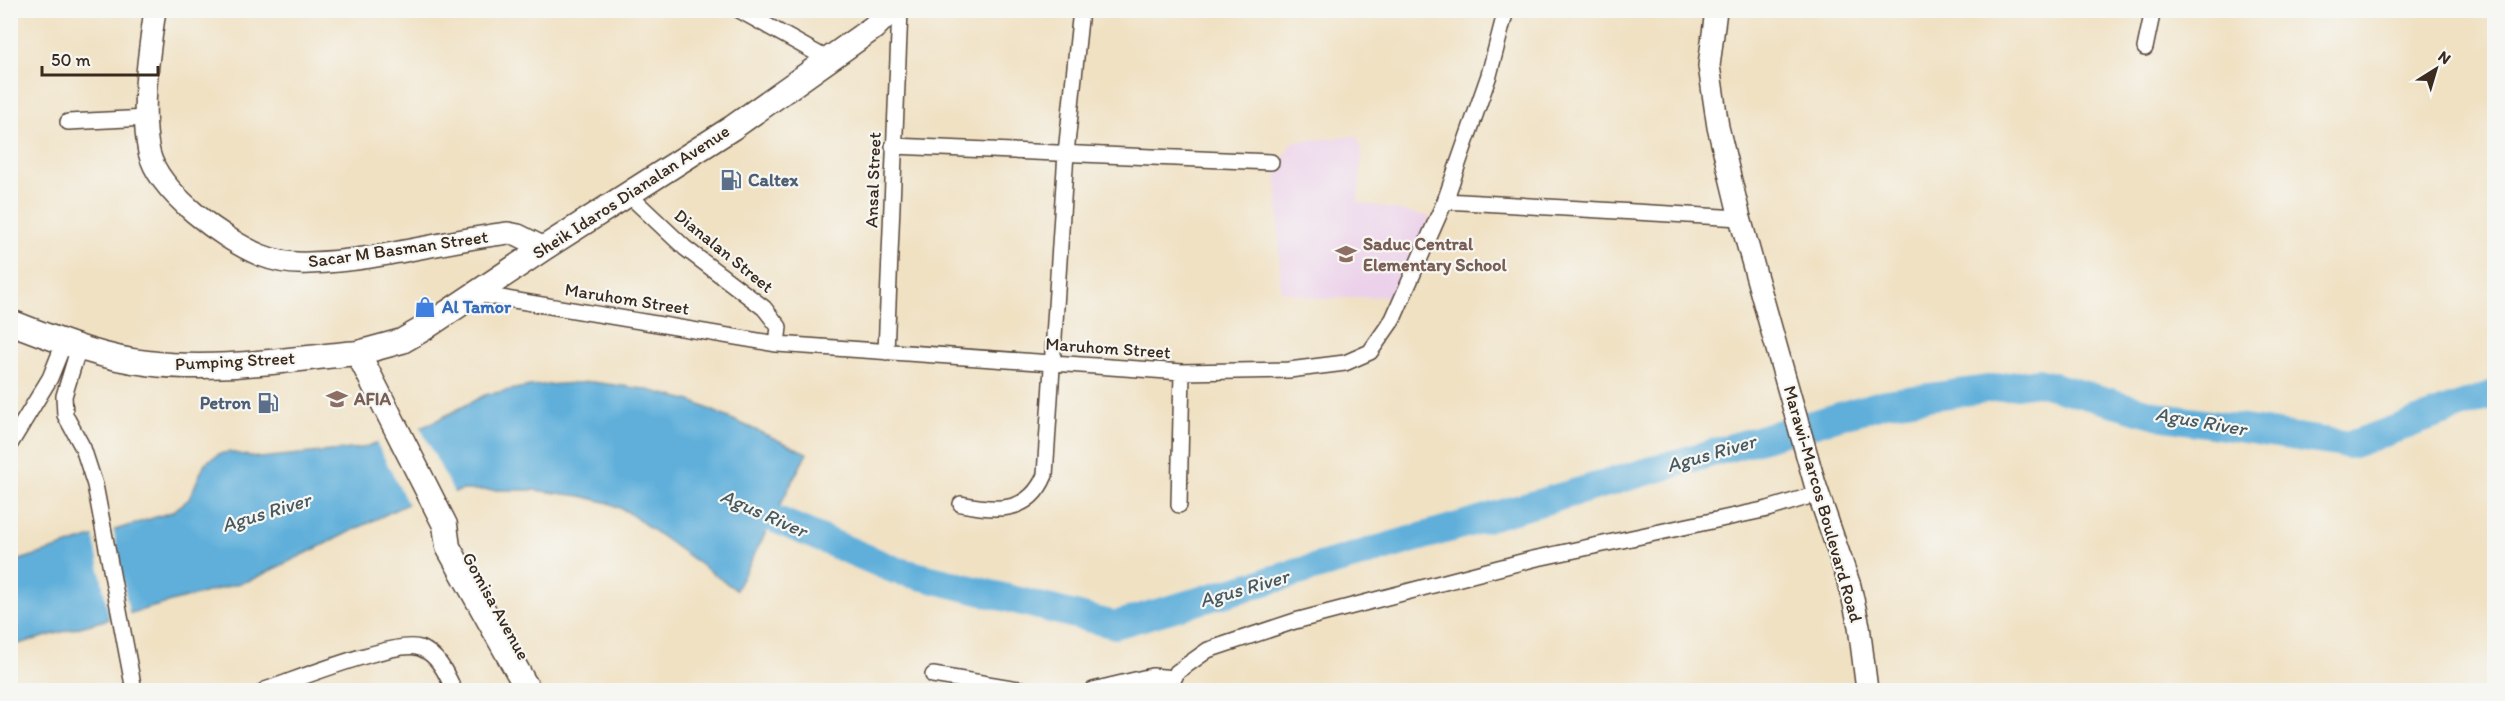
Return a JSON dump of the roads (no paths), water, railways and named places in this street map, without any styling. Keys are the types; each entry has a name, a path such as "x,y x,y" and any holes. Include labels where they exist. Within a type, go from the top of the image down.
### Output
{"main road":[{"name":"Sacar M Basman Street","path":"155,10 148,65 149,153 179,200 218,232 262,256 308,264 435,247 508,233 518,235 544,248"},
{"name":"Sheik Idaros Dianalan Avenue","path":"358,353 402,341 477,294 830,60 873,28 891,10"},
{"name":"Marawi-Marcos Boulevard Road","path":"1716,10 1709,66 1718,127 1740,218 1779,354 1811,491 1850,586 1859,626 1867,690"},
{"name":"Pumping Street","path":"10,322 71,345 116,358 174,366 358,353"},
{"name":"Gomisa Avenue","path":"358,353 441,519 448,547 528,690"},
{"name":"Gomisa Avenue","path":"441,519 461,541 543,690"}],"street":[{"path":"739,10 830,60"},
{"name":"Ansal Street","path":"886,352 900,10"},
{"path":"961,504 981,508 1015,506 1028,500 1039,491 1045,475 1066,153 1081,10"},
{"name":"Maruhom Street","path":"477,294 777,344 1182,372 1289,370 1345,363 1364,356 1376,345 1393,319 1445,201 1489,75 1506,10"},
{"path":"2145,48 2153,10"},
{"path":"68,122 147,118"},
{"path":"893,146 1271,162"},
{"name":"Dianalan Street","path":"629,195 685,248 770,313 779,327 777,344"},
{"path":"1445,201 1740,218"},
{"path":"10,444 71,345"},
{"path":"71,345 64,396 65,415 83,448 95,485 134,690"},
{"path":"1179,505 1182,372"},
{"path":"1093,690 1152,676 1174,684 1177,672 1208,650 1295,621 1533,559 1768,509 1811,491"},
{"path":"265,690 378,653 410,646 417,646 430,653 440,664 453,690"},
{"path":"933,675 1025,690"}],"water":[{"path":"592,382 644,389 691,401 807,453 736,590 626,511 609,503 581,496 533,490 463,490 407,504 251,580 11,646 10,563 172,512 189,499 205,463 219,454 229,452 260,458 362,448 430,424 485,395 530,386"}],"waterway":[{"name":"Agus River","path":"737,503 895,570 1115,625 1885,403 2038,382 2164,417 2350,445 2494,394"}],"place":[{"name":"Caltex","path":"731,180"},
{"name":"Saduc Central Elementary School","path":"1346,254"},
{"name":"Al Tamor","path":"425,307"},
{"name":"AFIA","path":"337,399"},
{"name":"Petron","path":"268,403"}]}
